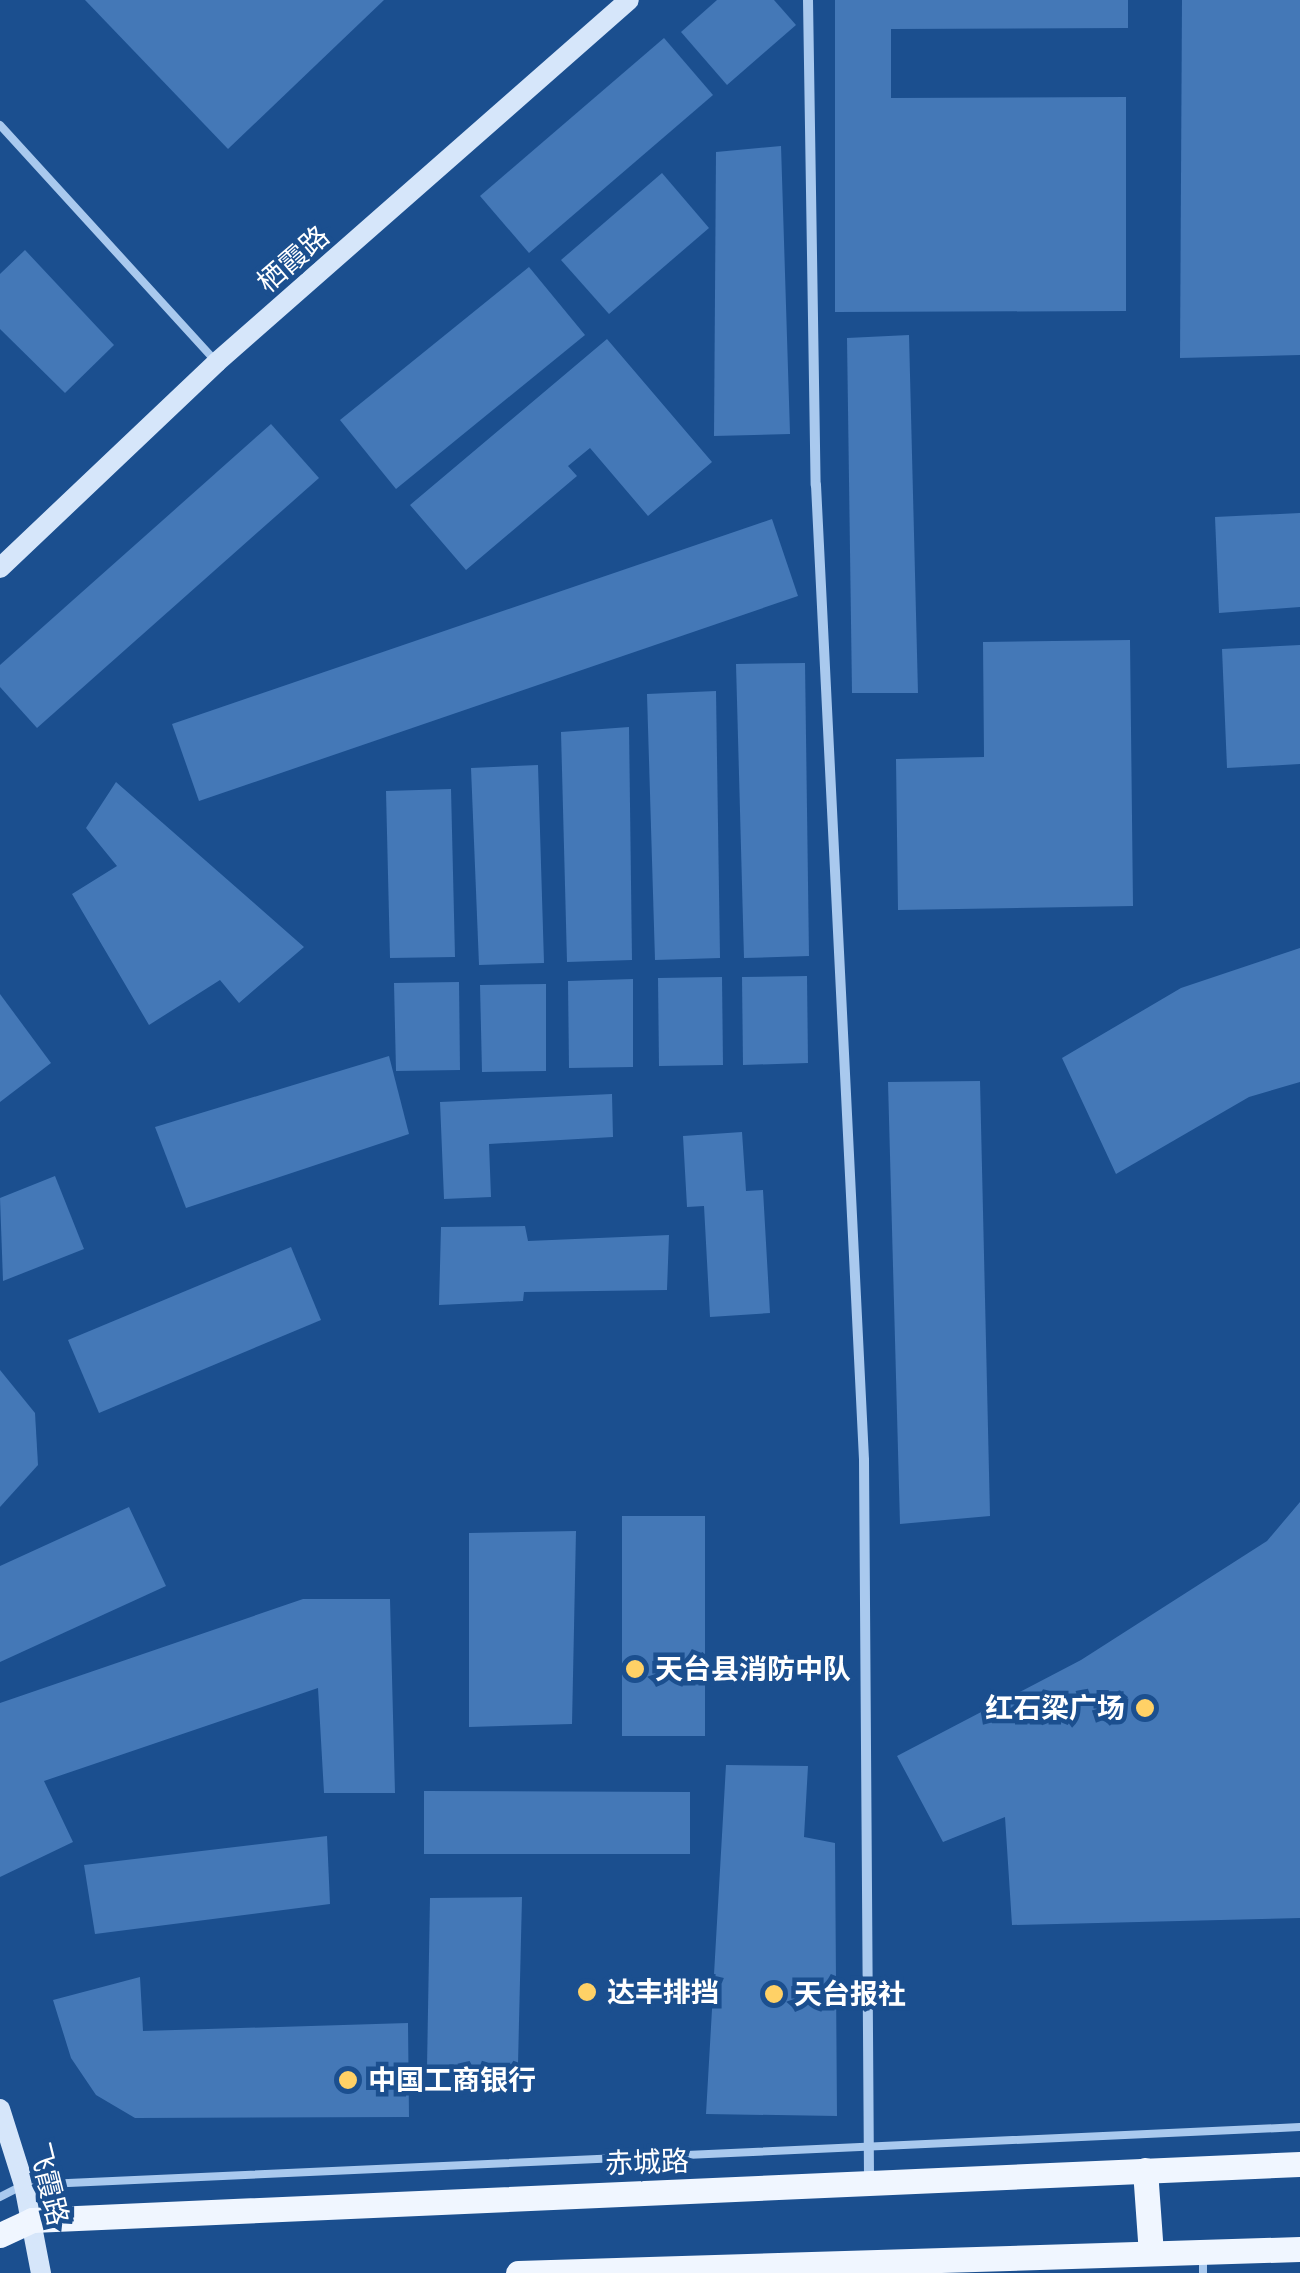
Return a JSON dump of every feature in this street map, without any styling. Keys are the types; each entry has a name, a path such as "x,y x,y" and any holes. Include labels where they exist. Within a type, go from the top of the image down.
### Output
{"main road":[{"name":"赤城路","path":"0,2235 32,2220 1300,2164"},
{"path":"1144,2170 1150,2253"},
{"path":"518,2273 782,2268 1150,2253 1203,2262 1300,2250"}],"street":[{"name":"栖霞路","path":"0,568 218,362 629,0"},
{"path":"808,0 817,504 864,1460 869,2182"},
{"name":"飞霞路","path":"0,2109 24,2185 41,2273"}],"lane":[{"path":"0,124 218,362"},
{"path":"0,2196 24,2185 1300,2127"}],"building":[{"path":"85,0 384,0 228,149"},
{"path":"717,0 774,0 796,25 727,85 681,32"},
{"path":"835,0 1128,0 1128,28 891,29 891,98 1126,97 1126,311 835,312"},
{"path":"1182,0 1300,0 1300,355 1180,358"},
{"path":"664,38 713,95 529,253 480,196"},
{"path":"781,146 790,434 714,436 716,152"},
{"path":"662,173 709,228 609,314 561,260"},
{"path":"25,250 114,345 65,393 0,329 0,274"},
{"path":"529,267 585,335 396,489 340,420"},
{"path":"909,335 918,693 852,693 847,338"},
{"path":"607,339 712,462 648,516 590,448 568,466 577,476 466,570 410,505"},
{"path":"271,424 319,478 37,728 0,687 0,665"},
{"path":"1300,513 1300,607 1219,613 1215,517"},
{"path":"772,519 798,596 199,801 172,724"},
{"path":"1130,640 1133,906 898,910 896,759 984,757 983,642"},
{"path":"1300,645 1300,764 1227,768 1222,649"},
{"path":"805,663 809,956 744,958 736,664"},
{"path":"716,691 720,958 655,960 647,694"},
{"path":"629,727 632,960 567,962 561,732"},
{"path":"538,765 544,963 479,965 471,768"},
{"path":"116,782 304,947 239,1003 220,980 149,1025 72,894 117,866 86,828"},
{"path":"451,789 455,957 390,958 386,791"},
{"path":"1300,948 1300,1082 1249,1097 1116,1174 1062,1058 1181,988"},
{"path":"807,976 808,1063 743,1065 742,977"},
{"path":"722,977 723,1065 659,1066 658,978"},
{"path":"633,979 633,1067 569,1068 568,981"},
{"path":"459,982 460,1070 396,1071 394,983"},
{"path":"546,984 546,1071 482,1072 480,985"},
{"path":"0,994 51,1063 0,1102"},
{"path":"389,1056 409,1134 186,1208 155,1127"},
{"path":"980,1081 990,1516 900,1524 888,1082"},
{"path":"612,1094 613,1137 489,1144 491,1197 444,1199 440,1102"},
{"path":"742,1132 746,1191 763,1190 770,1313 710,1317 704,1206 687,1207 683,1136"},
{"path":"55,1176 84,1249 3,1281 0,1198"},
{"path":"525,1226 528,1241 669,1235 667,1290 524,1292 523,1301 439,1305 441,1227"},
{"path":"291,1247 321,1320 99,1413 68,1340"},
{"path":"0,1370 35,1413 38,1465 0,1507"},
{"name":"红石梁广场","path":"1300,1502 1300,1918 1012,1925 1005,1817 943,1842 897,1756 1081,1660 1267,1541"},
{"path":"129,1507 166,1586 0,1662 0,1566"},
{"path":"622,1516 705,1516 705,1736 622,1736"},
{"path":"576,1531 572,1724 469,1727 469,1533"},
{"path":"303,1599 390,1599 395,1793 324,1793 318,1688 44,1781 73,1842 0,1877 0,1703"},
{"name":"天台报社","path":"726,1765 808,1766 804,1837 835,1843 837,2116 706,2114"},
{"path":"424,1791 690,1792 690,1854 424,1854"},
{"path":"327,1836 330,1904 95,1934 84,1865"},
{"path":"522,1897 518,2064 427,2067 430,1898"},
{"path":"140,1977 143,2031 408,2023 409,2117 135,2118 96,2095 71,2058 53,2000"}],"place":[{"name":"天台县消防中队","path":"635,1669"},
{"name":"红石梁广场","path":"1145,1708"},
{"name":"达丰排挡","path":"587,1992"},
{"name":"天台报社","path":"774,1994"},
{"name":"中国工商银行","path":"348,2080"}]}
